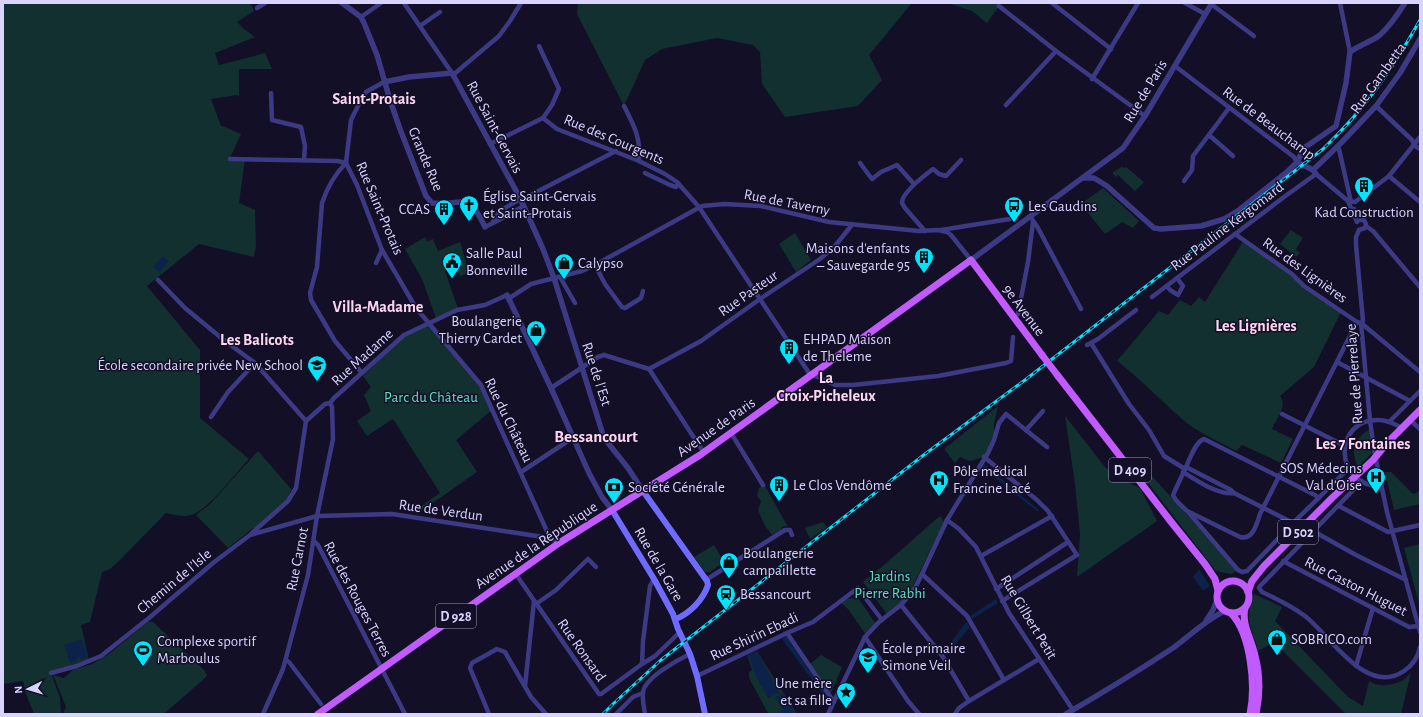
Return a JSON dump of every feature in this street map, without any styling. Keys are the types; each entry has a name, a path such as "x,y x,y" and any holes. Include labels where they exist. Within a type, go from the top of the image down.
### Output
{"main road":[{"name":"9e Avenue","path":"971,260 1058,376 1205,564"},
{"name":"Avenue de Paris","path":"612,510 733,435 812,374 971,260"},
{"name":"D 502","path":"1239,582 1254,575 1264,566 1332,498 1352,473 1375,455 1420,410"},
{"path":"643,491 708,584 708,587 694,608 676,620"},
{"name":"Avenue de la République","path":"318,714 515,573 612,510"},
{"name":"Rue de la Gare","path":"612,510 654,579 676,620 680,632"},
{"name":"D 409","path":"1205,564 1220,577 1229,581"},
{"name":"D 409","path":"1205,564 1216,581 1218,591"},
{"name":"D 502","path":"1248,592 1252,581 1264,566"},
{"path":"1250,714 1253,692 1250,661 1242,632 1237,622 1228,612 1221,608 1217,600 1218,591 1222,585 1229,581 1239,582 1245,586 1248,592 1249,600 1245,608 1244,619 1254,652 1258,674 1259,695 1256,714"},
{"path":"1228,612 1238,612 1245,608"},
{"path":"680,632 690,654 697,676 704,714"}],"street":[{"path":"257,8 265,3"},
{"path":"342,3 361,17 381,3"},
{"path":"404,3 453,74 499,36 521,3"},
{"path":"1052,3 1111,49"},
{"path":"1092,79 1138,3"},
{"path":"1186,3 1205,14"},
{"path":"1212,3 1254,36"},
{"name":"Rue de Paris","path":"1083,178 1087,173 1122,148 1136,130 1212,3"},
{"path":"1083,178 1094,178 1107,186 1154,228 1161,229 1201,226 1224,219 1239,210 1298,162 1304,148 1336,126 1346,83 1350,52 1340,3"},
{"path":"1350,52 1356,47 1379,36 1394,20 1405,3"},
{"path":"1000,6 1092,79 1145,116"},
{"path":"420,26 440,12"},
{"name":"Grande Rue","path":"361,17 377,55 384,82 400,130 426,196 432,203 442,204 465,201 470,203 477,212 484,227"},
{"name":"Rue Gambetta","path":"1314,172 1376,106 1400,73 1420,39"},
{"path":"539,46 559,89 552,105 543,118"},
{"path":"1006,106 1056,51"},
{"name":"Rue de Beauchamp","path":"1175,66 1340,193 1349,201 1358,220"},
{"name":"Rue Saint-Gervais","path":"384,82 409,77 453,74 521,201 557,278"},
{"name":"Rue Saint-Protais","path":"384,82 366,92 351,120 346,163 357,185 382,250 416,308 426,321 429,322"},
{"path":"271,93 272,120 301,127 305,146 304,160"},
{"path":"624,106 637,133 640,150 639,161"},
{"path":"1376,106 1420,149"},
{"path":"1184,181 1192,170 1193,156 1229,108"},
{"name":"Rue des Courgents","path":"490,144 543,118 557,129 616,151 665,174 679,184 699,207 809,373 812,374"},
{"path":"1209,135 1233,156"},
{"path":"1337,147 1339,149 1349,201 1355,202 1389,176 1420,137"},
{"path":"493,222 500,211 616,151"},
{"path":"230,159 337,161 346,163"},
{"path":"925,231 903,204 903,200 914,184 933,169 939,174 946,176 961,160"},
{"path":"346,163 339,170 325,194 322,203 317,267 310,293 311,300 335,341 362,373"},
{"path":"860,163 872,179 881,172 897,165 914,184"},
{"path":"1097,166 1094,173 1099,181"},
{"name":"Rue Pauline Kergomard","path":"1152,297 1314,172"},
{"path":"644,173 670,186 676,187 679,184"},
{"path":"1389,176 1420,202"},
{"name":"D 928","path":"1028,218 1083,178"},
{"path":"1340,193 1344,194 1347,188"},
{"path":"484,227 522,207 521,201"},
{"name":"Rue de Taverny","path":"529,285 582,271 702,206 749,204 784,210 829,222 925,231 1016,218"},
{"path":"500,211 500,215 504,217"},
{"path":"1028,218 1034,222 1038,228 1081,309"},
{"name":"Avenue de Paris","path":"971,260 1028,218"},
{"path":"1366,226 1364,229 1359,230 1356,226 1358,220 1365,222 1366,226 1373,231 1420,287"},
{"path":"1018,314 1034,222"},
{"name":"Rue Pasteur","path":"649,369 701,341 820,259 835,246 852,224"},
{"path":"938,230 947,232 951,235 971,260"},
{"name":"Rue de Pierrelaye","path":"1359,230 1356,237 1363,321 1359,323 1375,455 1392,532 1420,632"},
{"name":"Rue des Lignières","path":"1235,234 1292,274 1304,286 1359,323 1420,372"},
{"path":"376,263 382,250"},
{"path":"595,265 605,284 622,307 625,308 641,298 643,291"},
{"path":"557,278 575,303"},
{"name":"Rue de l'Est","path":"557,278 604,438 628,468 643,491"},
{"path":"1167,286 1178,295 1183,286 1177,278"},
{"path":"158,280 185,308 225,341 255,363 306,420 296,488 288,501 250,535"},
{"name":"Rue Madame","path":"306,420 326,404 330,403 404,336 429,322 457,310 485,305 508,297 529,285"},
{"path":"508,297 574,437 592,479 602,497 612,510"},
{"path":"1136,310 1098,339 1089,344 1129,404 1149,430 1164,456 1215,489 1230,494 1234,493 1293,523"},
{"name":"Rue du Château","path":"429,322 481,385 550,538"},
{"path":"1187,511 1240,537 1245,538 1255,530 1260,514 1304,426 1359,323"},
{"path":"812,374 835,385 853,385 938,376 1011,361 1013,337"},
{"path":"551,388 598,357 604,356 649,369 704,453"},
{"path":"1337,362 1410,401"},
{"path":"211,417 228,392 255,363"},
{"path":"1389,422 1420,391"},
{"name":"Rue Carnot","path":"263,714 275,689 286,660 308,575 317,516 333,439 332,407 330,403"},
{"path":"1026,430 1043,411"},
{"path":"828,714 865,637 882,620 901,605 915,588 947,520 994,440 999,423 1006,414 1047,447"},
{"path":"1282,414 1345,446"},
{"path":"1381,486 1362,482 1352,473 1345,458 1345,446 1350,434 1357,426 1370,421 1379,420 1389,422 1402,428"},
{"path":"1410,420 1420,429"},
{"path":"733,435 763,485"},
{"path":"521,472 574,437"},
{"path":"1318,498 1315,494 1204,439 1197,444 1173,495 1176,501 1187,511 1238,570 1242,572 1247,571 1318,498 1352,473"},
{"path":"984,457 1037,500 1052,516 1077,555 1002,601"},
{"path":"1362,482 1283,561 1259,588 1262,592 1290,605 1306,617 1322,632 1339,652 1356,666 1372,674 1384,677 1395,676 1412,666 1417,659 1420,647"},
{"path":"1338,506 1388,532 1420,525"},
{"name":"Rue de Verdun","path":"317,516 392,514 550,538 559,543"},
{"name":"Chemin de l’Isle","path":"51,673 76,666 101,656 149,618 213,563 250,535 317,516"},
{"path":"981,556 1052,516"},
{"name":"Rue Gilbert Petit","path":"947,520 970,541 981,556 1009,613 1073,710"},
{"path":"705,578 712,577 772,538 788,531"},
{"path":"1313,531 1406,580"},
{"name":"Rue des Rouges Terres","path":"314,541 318,545 405,714"},
{"path":"996,589 1068,542"},
{"path":"525,686 535,602 556,590 588,559 596,567"},
{"name":"Rue Gaston Huguet","path":"1283,561 1409,627 1419,626"},
{"name":"Rue Ronsard","path":"515,573 599,694 655,656 680,632"},
{"path":"922,574 967,616 1004,680"},
{"path":"642,664 643,641 650,586 654,579"},
{"name":"Rue Shirin Ebadi","path":"697,676 813,622 858,588 882,620"},
{"path":"1205,623 1217,600"},
{"path":"901,605 943,657 969,701"},
{"path":"1356,666 1373,608"},
{"path":"1066,714 1155,660 1205,623 1228,612"},
{"path":"787,633 834,702"},
{"path":"865,637 908,701 919,714"},
{"path":"489,714 470,668 472,664 497,649 505,652 531,697 546,714"},
{"path":"645,714 643,693 645,686 650,680 678,660 690,654"},
{"path":"955,714 959,708 969,701 1039,659"},
{"path":"286,660 321,704"},
{"path":"616,714 633,697 643,693"}],"green space":[{"path":"3,3 250,3 254,11 237,22 255,37 215,53 219,65 265,53 272,69 239,69 239,96 236,95 211,99 221,126 241,134 230,158 245,159 239,203 255,210 256,246 254,257 199,244 147,286 200,350 200,418 249,459 208,504 194,514 187,516 166,513 120,560 110,569 102,572 90,622 81,625 89,661 51,673 60,698 61,714 34,714 26,694 23,681 3,684"},
{"path":"578,3 912,3 869,55 882,80 858,106 785,117 762,84 760,52 753,45 717,38 662,49 645,60 624,106 577,14"},
{"path":"948,3 996,3 999,6 987,23 972,11"},
{"path":"1122,167 1126,167 1144,182 1135,191 1118,175 1116,177 1113,174 1113,172"},
{"path":"1103,188 1139,221 1133,228 1122,222 1105,234 1081,204"},
{"path":"1291,230 1303,238 1296,249 1300,253 1296,257 1280,244"},
{"path":"795,233 811,260 796,272 779,244"},
{"path":"425,237 427,242 433,239 438,251 460,242 469,273 460,276 455,268 445,271 458,309 436,318 422,279 405,249"},
{"path":"1244,240 1341,312 1314,367 1280,396 1283,404 1272,429 1293,439 1281,463 1242,445 1236,451 1199,431 1188,424 1117,361 1159,311 1168,315 1180,300 1191,306 1199,297 1205,302"},
{"name":"Parc du Château","path":"429,322 481,385 492,410 456,440 477,472 417,514 414,511 440,493 393,419 367,436 357,421 371,411 364,395 371,387 363,376 404,335"},
{"path":"998,406 994,424 994,440 984,457 970,461 960,457 955,463 944,449"},
{"path":"1065,416 1105,467 1122,479 1140,488 1157,521 1077,577 1080,534 1075,484"},
{"path":"1369,430 1372,453 1358,467 1354,456 1355,446 1360,437"},
{"path":"258,451 292,490 288,500 256,528 253,528 228,548 196,515 209,505"},
{"path":"1140,463 1238,570 1231,574 1216,571 1145,479"},
{"path":"1385,472 1391,472 1413,494 1420,490 1420,504 1394,510"},
{"path":"764,484 788,527 784,526 781,530 772,535 765,526 758,510 761,501 757,496 759,488"},
{"name":"Jardins Pierre Rabhi","path":"940,516 944,522 912,588 900,604 887,614 863,582"},
{"path":"823,522 827,527 810,539 805,528"},
{"path":"1420,544 1420,607 1404,548"},
{"path":"714,545 724,562 710,572 705,572 694,557"},
{"path":"1254,594 1282,607 1275,621 1348,697 1363,706 1369,681 1380,685 1393,684 1404,680 1411,672 1401,714 1346,714 1274,642 1258,651 1249,619"},
{"path":"858,598 876,624 866,635 848,609 840,602 842,599"},
{"name":"Complexe sportif Marboulus","path":"148,622 153,622 204,670 207,675 205,678 162,714 63,714 66,707 53,675 64,678 73,670 92,664 109,654"},
{"path":"757,651 797,714 767,714 768,713 749,678 749,672 752,670 747,655"},
{"path":"821,655 842,667 831,693 810,664"}],"water":[{"path":"163,256 169,261 159,272 153,267"},
{"path":"983,463 1039,510 1038,512 981,467"},
{"path":"1199,569 1210,586 1203,591 1193,577"},
{"path":"996,599 998,603 972,619 970,616"},
{"path":"966,622 970,627 945,656 943,653"},
{"path":"786,636 828,697 826,699 782,639"},
{"path":"82,639 88,657 81,660 80,657 77,658 77,661 70,663 64,645"},
{"path":"757,651 779,693 768,698 756,676 748,655"},
{"path":"784,693 795,714 775,714 783,710 775,697"}],"railway":[{"path":"603,714 661,660 925,454 1025,380 1323,149 1365,104 1399,56 1420,20"}],"place":[{"name":"Kad Construction","path":"1364,203"},
{"name":"Église Saint-Gervais et Saint-Protais","path":"469,222"},
{"name":"Les Gaudins","path":"1014,223"},
{"name":"CCAS","path":"444,226"},
{"name":"Maisons d'enfants – Sauvegarde 95","path":"924,274"},
{"name":"Salle Paul Bonneville","path":"452,279"},
{"name":"Calypso","path":"564,280"},
{"name":"Boulangerie Thierry Cardet","path":"536,347"},
{"name":"EHPAD Maison de Theleme","path":"789,365"},
{"name":"École secondaire privée New School","path":"317,382"},
{"name":"SOS Médecins Val d'Oise","path":"1376,494"},
{"name":"Pôle médical Francine Lacé","path":"939,497"},
{"name":"Le Clos Vendôme","path":"779,502"},
{"name":"Société Générale","path":"614,504"},
{"name":"Boulangerie campaillette","path":"729,579"},
{"name":"Bessancourt","path":"726,611"},
{"name":"SOBRICO.com","path":"1277,656"},
{"name":"Complexe sportif Marboulus","path":"143,667"},
{"name":"École primaire Simone Veil","path":"868,674"},
{"name":"Une mère et sa fille","path":"846,709"}],"district":[{"name":"Saint-Protais","path":"374,98"},
{"name":"Villa-Madame","path":"378,306"},
{"name":"Les Lignières","path":"1256,325"},
{"name":"Les Balicots","path":"257,339"},
{"name":"La Croix-Picheleux","path":"826,386"},
{"name":"Bessancourt","path":"596,436"},
{"name":"Les 7 Fontaines","path":"1363,443"}]}
